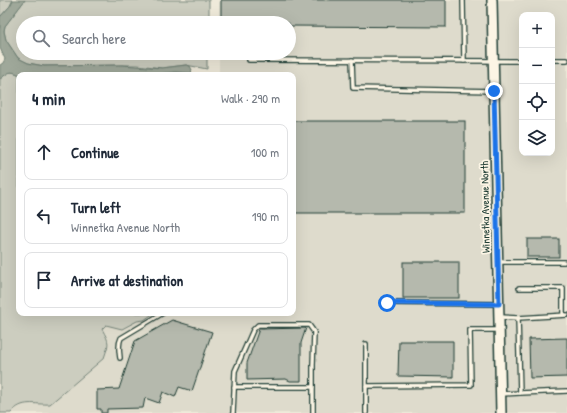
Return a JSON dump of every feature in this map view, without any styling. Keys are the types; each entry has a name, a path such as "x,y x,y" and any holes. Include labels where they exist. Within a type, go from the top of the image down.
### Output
{"street":[{"name":"Winnetka Avenue North","path":"492,0 501,413"}],"lane":[{"path":"463,0 464,61"},
{"path":"249,60 519,61"},
{"path":"352,60 353,88 494,91"},
{"path":"555,60 567,60"},
{"path":"498,262 564,262"},
{"path":"499,317 518,318 565,315 563,288 519,288"},
{"path":"387,303 499,304"},
{"path":"120,358 119,340 159,316"},
{"path":"518,318 520,393"},
{"path":"233,413 235,371 253,330 258,326 277,325 309,325 314,332 313,413"},
{"path":"366,386 471,385 470,330 499,330"},
{"path":"366,344 366,413"},
{"path":"234,387 313,387"},
{"path":"501,394 567,391"}],"shaded area":[{"path":"0,0 13,0 10,6 0,17"},
{"path":"13,0 25,0 5,26 4,31 6,40 16,55 16,60 22,60 28,63 44,66 122,65 162,68 186,65 190,66 191,72 16,72 16,74 12,72 0,79 0,65 5,59 0,48 0,17 10,6"},
{"path":"25,0 209,0 209,16 16,16 16,55 6,40 4,31 5,26"},
{"path":"219,0 567,0 567,413 0,413 108,316 296,316 296,72 219,72 219,60 296,60 296,16 219,16"},
{"path":"22,60 207,60 207,69 186,65 162,68 138,65 44,66 28,63"},
{"path":"9,72 16,73 16,316 150,316 122,329 106,325 102,329 108,343 104,358 50,404 24,404 11,413 0,413 0,79"}],"building":[{"path":"221,0 446,0 446,27 296,26 296,16 221,16"},
{"path":"296,121 465,121 465,213 296,213"},
{"path":"527,239 559,239 559,257 527,257"},
{"path":"403,262 459,262 459,298 403,298"},
{"path":"172,320 212,332 192,391 179,387 175,397 163,392 159,403 145,398 143,408 107,409 107,413 101,413 101,409 97,409 97,390 119,389 135,341"},
{"path":"306,328 301,343 301,381 290,381 286,379 247,380 247,363 259,329"},
{"path":"567,338 567,377 530,378 529,339"},
{"path":"399,341 453,341 453,377 398,376"}],"route":[{"path":"387,303 499,304 494,91"}]}
